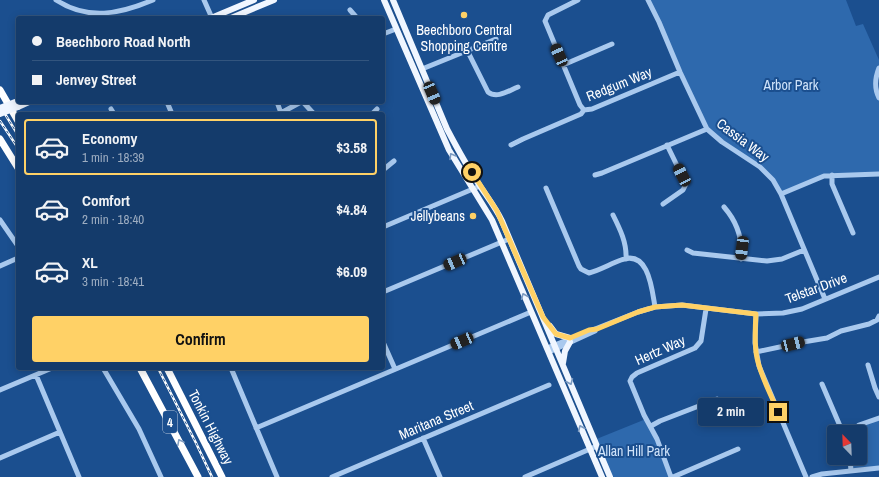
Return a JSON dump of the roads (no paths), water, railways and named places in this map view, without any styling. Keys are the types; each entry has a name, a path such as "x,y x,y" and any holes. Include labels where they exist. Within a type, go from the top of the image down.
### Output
{"highway":[{"path":"0,90 16,118"},
{"path":"0,139 16,165"},
{"name":"4","path":"141,370 196,475"},
{"name":"Tonkin Highway","path":"168,370 222,477"}],"main road":[{"path":"217,16 254,0"},
{"path":"236,16 274,0"},
{"path":"382,0 389,12 449,150 492,220 602,477"},
{"path":"393,0 447,129 456,147 497,211 556,346 610,477"},
{"path":"0,108 16,103"},
{"path":"0,114 16,104"},
{"path":"543,317 556,334 570,340 565,351 563,365"}],"street":[{"path":"56,0 62,4 81,11 96,13 120,12 153,0"},
{"path":"204,0 211,16"},
{"name":"Redgum Way","path":"578,0 548,15 545,21 580,105 584,110 592,109 680,72"},
{"name":"Cassia Way","path":"648,0 660,22 680,72 707,129 722,142 760,167 773,180 825,299"},
{"path":"350,10 355,16"},
{"path":"80,16 81,11"},
{"path":"396,29 399,24 399,16"},
{"path":"385,33 396,29 403,31 407,35"},
{"path":"411,64 414,67 422,69 496,39"},
{"path":"563,65 612,44"},
{"path":"467,50 488,92 491,95 499,95 518,87"},
{"path":"879,68 875,83 876,93 879,98"},
{"path":"420,84 420,74 422,69"},
{"path":"282,112 298,104"},
{"path":"304,104 312,112"},
{"path":"374,112 377,109"},
{"path":"511,145 581,114 584,110"},
{"path":"595,175 707,129"},
{"path":"663,204 683,190 686,184 667,145"},
{"path":"385,168 394,161"},
{"path":"780,194 824,176 879,174"},
{"path":"832,175 832,184 853,233"},
{"path":"385,226 480,186"},
{"path":"546,188 581,269 593,272 626,258 636,260 644,266 647,271 655,307"},
{"path":"724,207 735,221 740,236 742,248 740,259"},
{"path":"613,215 624,241 626,258"},
{"path":"0,220 16,243"},
{"path":"385,291 509,239"},
{"path":"688,250 693,253 759,261 774,261 804,250"},
{"path":"0,266 16,259"},
{"name":"Telstar Drive","path":"548,350 589,330 597,329 638,312 655,307 682,305 756,314 783,313 802,309 879,277"},
{"name":"Hertz Way","path":"672,477 663,453 651,426 644,416 630,381 637,373 695,348 700,341 706,309"},
{"path":"256,428 531,312"},
{"path":"756,314 756,352 761,372 806,477"},
{"path":"756,352 827,338 841,331 869,324 876,320 879,316"},
{"path":"385,346 395,369"},
{"path":"868,365 879,397"},
{"path":"0,390 47,370"},
{"path":"104,370 139,429 161,477"},
{"path":"231,370 277,477"},
{"path":"36,375 79,477"},
{"path":"822,384 840,425"},
{"name":"Maritana Street","path":"332,477 549,385"},
{"path":"651,426 660,421 717,399"},
{"path":"859,425 879,418"},
{"path":"0,458 60,432"},
{"path":"423,438 440,477"},
{"path":"525,477 597,446"},
{"path":"672,477 738,449"},
{"path":"851,465 851,471"},
{"path":"812,477 822,474 879,468"}],"railway":[{"path":"0,106 16,132"},
{"path":"0,121 16,145"},
{"path":"159,370 212,477"}],"place":[{"name":"Beechboro Central Shopping Centre","path":"464,15"},
{"name":"Jellybeans","path":"473,216"}],"park label":[{"name":"Arbor Park","path":"791,85"},
{"name":"Allan Hill Park","path":"634,451"}]}
